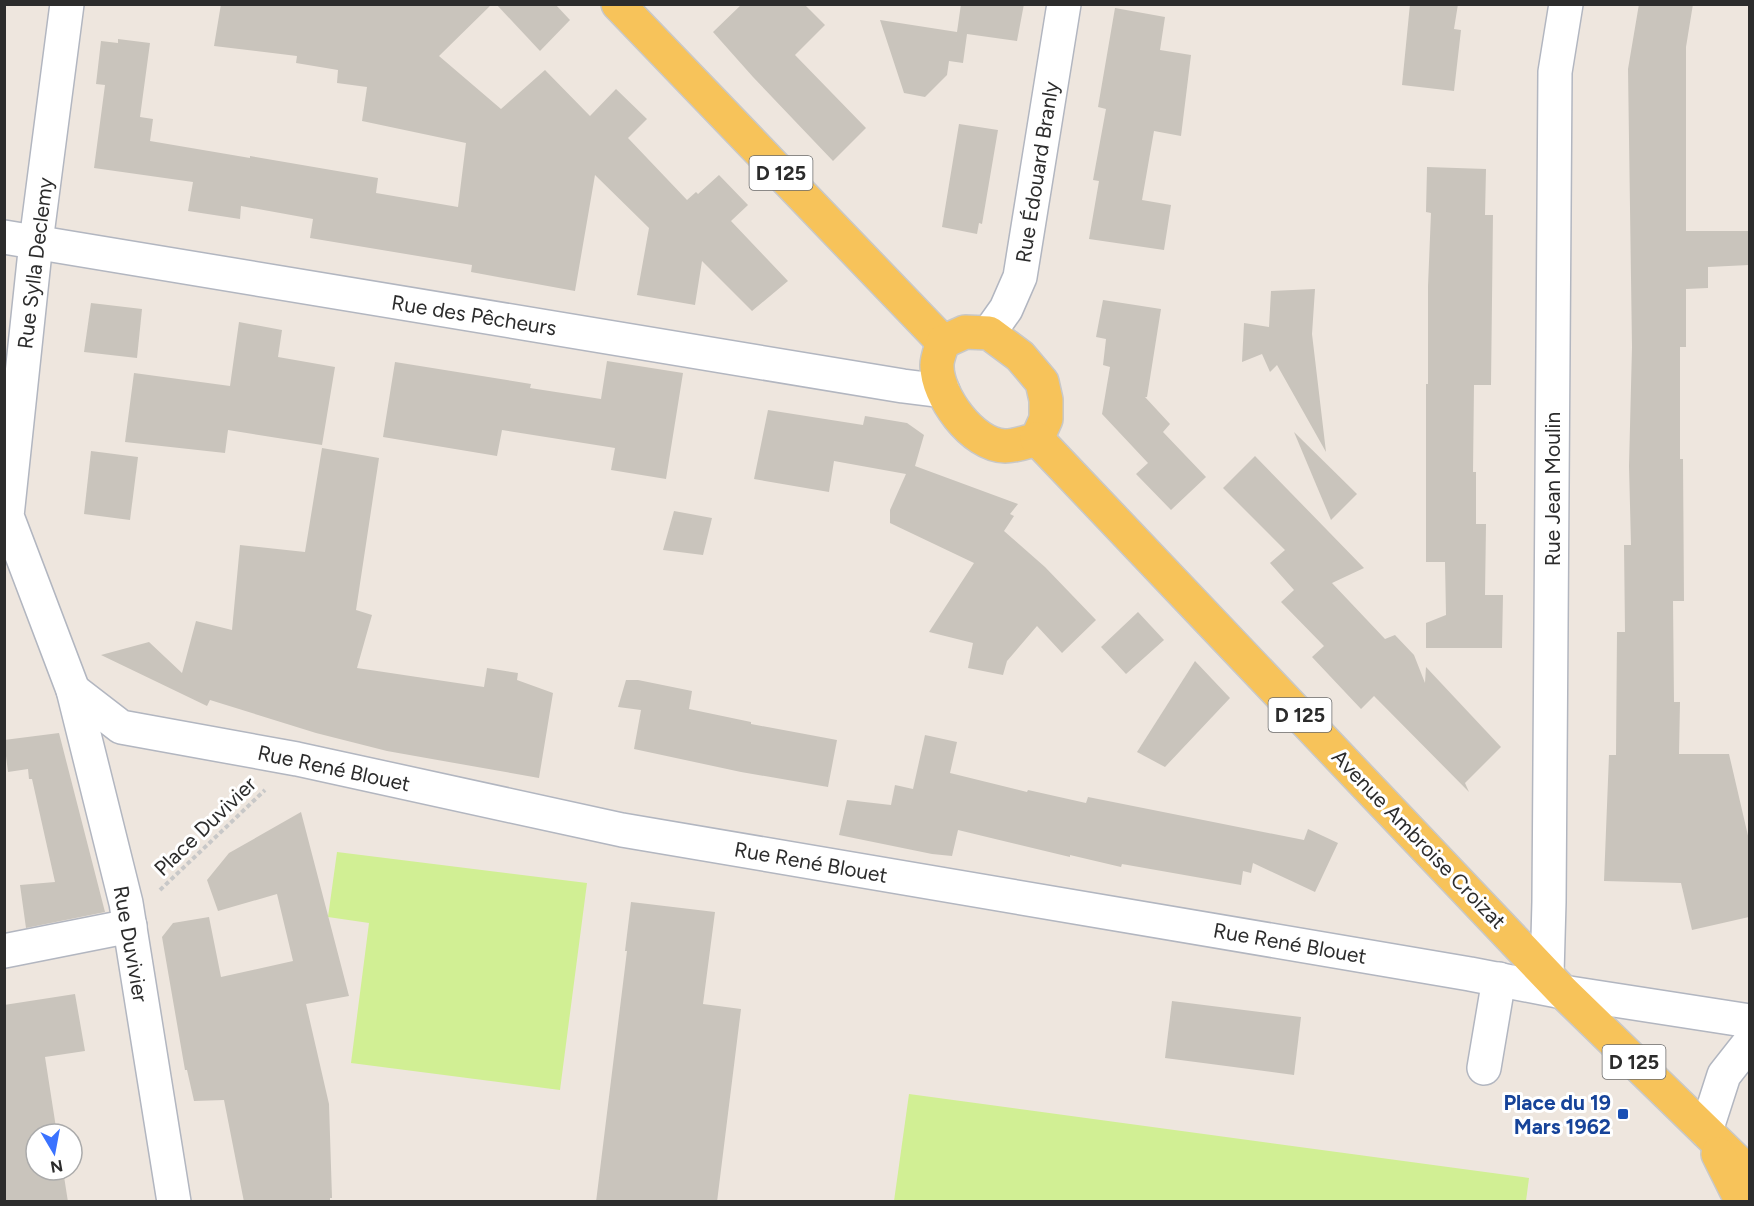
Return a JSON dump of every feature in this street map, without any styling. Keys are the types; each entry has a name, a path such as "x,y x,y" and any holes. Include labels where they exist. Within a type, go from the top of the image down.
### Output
{"main road":[{"name":"D 125","path":"618,4 943,342"},
{"path":"966,332 988,333 1020,356 1042,382 1046,400 1046,419 1037,439 1002,446 986,441 971,432 943,391 937,365 943,342 966,332"},
{"name":"Avenue Ambroise Croizat","path":"1037,439 1555,983 1749,1174"},
{"name":"Avenue Ambroise Croizat","path":"1706,1131 1742,1202"}],"street":[{"name":"Rue Sylla Declemy","path":"67,4 20,240 7,516 15,564 73,690"},
{"name":"Rue Édouard Branly","path":"988,333 1005,309 1020,277 1064,4"},
{"name":"Rue Jean Moulin","path":"1555,983 1549,902 1555,72 1566,4"},
{"name":"Rue des Pêcheurs","path":"20,240 943,391"},
{"name":"Rue René Blouet","path":"73,690 121,727 297,759 622,830 1499,979 1555,983 1749,1021"},
{"name":"Rue Duvivier","path":"73,690 128,914 174,1202"},
{"path":"4,951 128,914"},
{"path":"1484,1068 1499,979"},
{"path":"1706,1131 1724,1075 1749,1042"}],"path":[{"name":"Place Duvivier","path":"128,914 155,895 297,759"}],"green space":[{"path":"337,852 587,883 560,1090 351,1063 369,923 328,917"},
{"path":"909,1094 1529,1178 1526,1201 894,1201"}],"building":[{"path":"221,4 492,4 439,56 501,109 545,70 590,116 616,89 647,119 628,138 687,200 696,192 698,194 719,175 748,205 731,221 788,281 752,311 702,261 695,305 637,295 649,228 595,175 575,291 471,272 472,265 310,238 313,219 241,206 240,219 188,211 193,182 94,168 105,85 96,84 101,41 118,43 118,39 150,43 140,117 153,119 150,141 378,178 376,193 458,207 466,143 362,121 367,87 337,83 338,70 296,63 297,56 214,46"},
{"path":"496,4 555,4 570,20 540,51"},
{"path":"742,4 804,4 825,25 795,55 866,128 833,161 713,32"},
{"path":"961,4 1024,4 1017,41 967,34 963,63 949,61 947,75 925,97 904,93 880,20 957,32"},
{"path":"1410,4 1458,4 1454,29 1461,30 1454,91 1402,85"},
{"path":"1639,4 1693,4 1686,47 1686,231 1749,231 1749,265 1708,267 1708,288 1686,289 1686,347 1680,347 1684,601 1673,601 1674,702 1680,702 1679,754 1729,754 1749,840 1749,917 1692,930 1681,883 1604,881 1609,755 1616,755 1617,632 1625,632 1624,545 1631,545 1629,466 1632,347 1628,69"},
{"path":"1115,8 1165,17 1160,50 1191,55 1181,136 1154,131 1142,200 1171,205 1164,250 1089,239 1099,181 1093,180 1106,109 1098,107"},
{"path":"959,124 998,130 982,224 979,223 977,234 942,227"},
{"path":"1427,167 1486,169 1485,215 1493,215 1491,385 1474,385 1473,472 1476,472 1476,524 1486,524 1485,595 1503,595 1502,648 1426,648 1426,623 1446,615 1445,562 1426,562 1426,384 1428,384 1431,213 1426,212"},
{"path":"1315,289 1312,334 1326,452 1277,365 1270,372 1262,354 1242,362 1244,323 1269,327 1271,291"},
{"path":"1103,300 1161,309 1147,397 1145,397 1170,424 1163,432 1206,477 1171,510 1136,474 1148,463 1102,414 1110,367 1103,365 1106,339 1096,337"},
{"path":"91,303 142,309 137,358 84,352"},
{"path":"239,322 282,330 278,357 335,367 322,445 228,430 225,453 125,442 134,373 230,386"},
{"path":"607,361 683,373 666,479 611,470 615,448 502,430 497,456 383,437 395,362 531,384 530,388 601,399"},
{"path":"768,410 863,425 865,416 907,423 924,435 915,466 1018,504 1010,514 1014,516 1004,531 1045,567 1096,620 1062,653 1037,626 1007,661 1003,675 968,668 973,643 929,632 974,563 890,523 890,510 906,474 834,461 829,492 754,479"},
{"path":"1294,432 1357,494 1331,520"},
{"path":"322,448 379,458 356,610 372,615 357,668 484,687 487,668 518,673 517,680 553,693 539,778 387,751 316,733 210,700 207,706 101,655 149,642 182,673 196,621 232,630 240,545 305,552"},
{"path":"91,451 138,457 130,520 84,514"},
{"path":"1255,456 1364,568 1332,583 1385,639 1395,635 1414,655 1425,683 1426,667 1501,747 1465,783 1469,792 1374,696 1361,709 1312,657 1324,646 1281,602 1294,590 1270,563 1285,550 1223,488"},
{"path":"674,511 712,518 703,555 663,550"},
{"path":"1138,612 1164,640 1126,674 1101,647"},
{"path":"1195,661 1230,698 1165,767 1137,752"},
{"path":"626,680 638,680 692,691 689,709 751,722 751,724 837,740 828,787 741,772 634,749 641,710 618,707"},
{"path":"59,733 105,912 26,928 20,885 55,882 32,779 29,779 28,769 8,772 4,740"},
{"path":"925,735 957,742 950,773 1027,792 1028,790 1086,803 1088,797 1304,840 1308,829 1338,843 1315,892 1253,863 1251,873 1243,871 1241,885 1122,864 1121,867 958,830 952,856 839,835 847,800 891,805 895,785 913,789"},
{"path":"301,812 349,996 306,1004 329,1104 332,1198 330,1202 244,1202 224,1100 194,1101 187,1070 185,1070 162,937 173,923 209,917 221,977 293,961 277,894 218,911 207,880 229,853"},
{"path":"631,902 715,912 703,1004 741,1009 717,1202 596,1202"},
{"path":"75,994 85,1051 45,1057 55,1122 24,1122 24,1182 65,1182 68,1202 4,1202 4,1005"},
{"path":"1172,1001 1301,1017 1294,1075 1165,1058"}],"place":[{"name":"Place du 19 Mars 1962","path":"1623,1114"}]}
